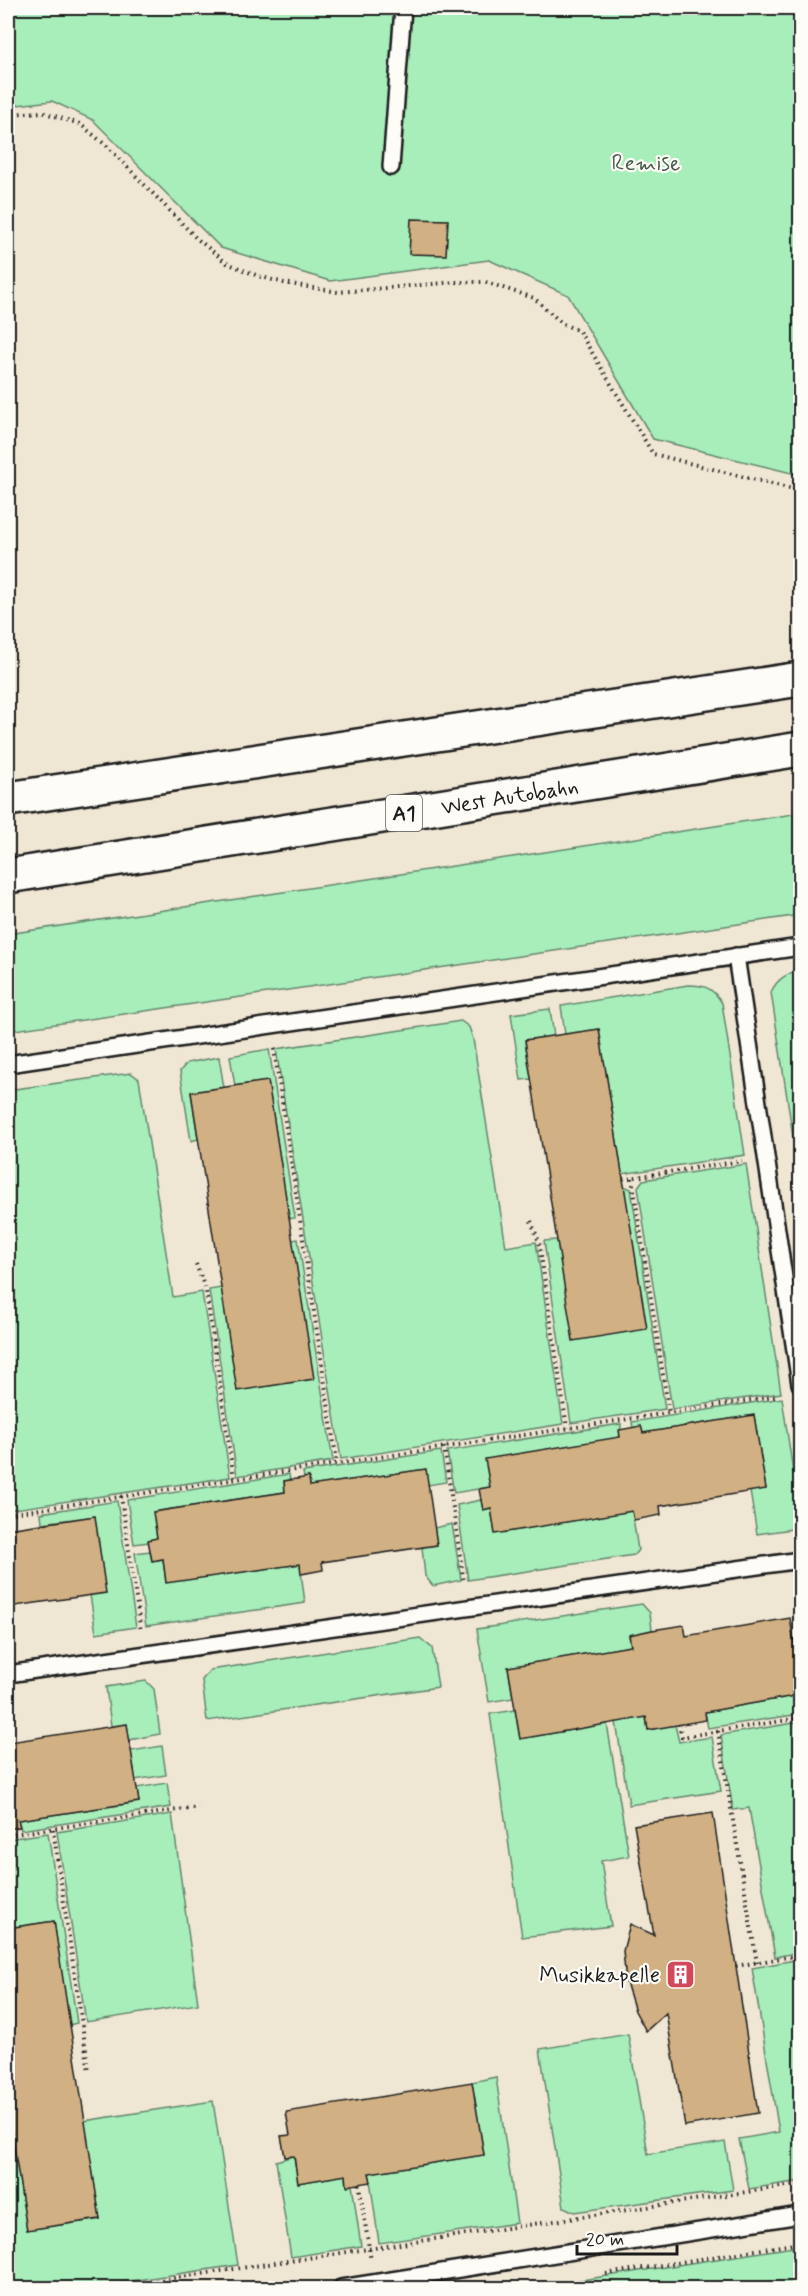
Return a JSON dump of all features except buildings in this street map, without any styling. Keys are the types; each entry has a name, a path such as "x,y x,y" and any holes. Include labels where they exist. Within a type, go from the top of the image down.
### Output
{"highway":[{"path":"8,799 801,679"},
{"name":"West Autobahn","path":"8,876 801,749"}],"lane":[{"path":"391,167 403,8"},
{"path":"8,1064 801,947"},
{"path":"736,956 767,1158 795,1389"},
{"path":"8,1674 801,1560"},
{"path":"341,2289 801,2215"}],"path":[{"path":"8,114 42,112 80,124 107,146 196,238 227,263 258,276 338,292 458,282 485,282 534,298 563,324 579,330 653,454 801,491"},
{"path":"270,1025 337,1463"},
{"path":"623,1179 767,1158"},
{"path":"632,1178 669,1413"},
{"path":"531,1221 539,1242 567,1428"},
{"path":"196,1264 207,1291 234,1479"},
{"path":"8,1514 669,1413 795,1389"},
{"path":"444,1447 468,1608"},
{"path":"121,1496 145,1654"},
{"path":"679,1724 682,1737 801,1718"},
{"path":"718,1731 757,1963"},
{"path":"8,1836 198,1807"},
{"path":"53,1829 89,2071"},
{"path":"736,1966 801,1955"},
{"path":"359,2184 375,2283"},
{"path":"108,2289 801,2184"},
{"path":"596,2275 801,2243"}],"green space":[{"name":"Remise","path":"8,8 800,8 800,475 653,439 568,295 489,260 330,281 221,248 93,120 52,101 8,106"},
{"path":"800,813 800,915 8,1031 8,934"},
{"path":"800,971 800,1183 771,992 782,977"},
{"path":"688,985 708,988 722,1003 745,1155 622,1174 599,1029 565,1034 561,1006"},
{"path":"550,1009 554,1036 525,1041 531,1079 521,1080 511,1014"},
{"path":"461,1021 469,1027 473,1039 506,1247 536,1242 563,1424 341,1459 276,1049"},
{"path":"269,1049 295,1218 289,1219 268,1081 235,1086 230,1056"},
{"path":"219,1057 224,1088 191,1093 198,1139 191,1141 180,1071 187,1063"},
{"path":"131,1073 139,1079 173,1297 202,1292 230,1477 8,1510 8,1328 10,1327 8,1312 8,1090"},
{"path":"746,1164 781,1393 672,1409 638,1187 643,1180"},
{"path":"624,1186 631,1189 665,1409 571,1423 544,1241 557,1240"},
{"path":"298,1239 333,1461 237,1476 209,1290 221,1288 292,1240"},
{"path":"782,1398 800,1518 792,1529 757,1534 750,1491 766,1489 754,1415 643,1433 641,1426 633,1428 632,1422"},
{"path":"621,1424 620,1437 490,1487 454,1493 447,1451"},
{"path":"441,1451 446,1482 428,1485 425,1469 310,1486 309,1477 304,1478 303,1472"},
{"path":"289,1474 290,1480 284,1481 285,1492 154,1512 157,1538 149,1542 134,1544 127,1500"},
{"path":"481,1500 483,1509 491,1508 495,1533 632,1511 638,1550 634,1555 468,1580 457,1505"},
{"path":"117,1501 136,1627 96,1633 90,1595 95,1516 42,1523 41,1513"},
{"path":"452,1524 461,1580 433,1586 425,1576 422,1547 437,1544 434,1528"},
{"path":"150,1551 152,1561 163,1559 166,1582 300,1564 305,1603 146,1626 135,1553"},
{"path":"642,1604 650,1613 652,1630 629,1635 631,1646 508,1667 513,1698 489,1702 477,1629"},
{"path":"420,1638 432,1648 438,1687 207,1721 202,1680 210,1670"},
{"path":"146,1681 154,1689 160,1734 129,1740 127,1724 111,1726 106,1687"},
{"path":"800,1695 800,1714 708,1728 705,1712"},
{"path":"515,1710 520,1739 607,1724 629,1856 601,1861 611,1926 522,1937 490,1714"},
{"path":"646,1717 648,1730 675,1725 679,1742 712,1737 721,1791 629,1805 616,1722"},
{"path":"800,1722 800,1952 775,1957 749,1808 733,1810 721,1735"},
{"path":"162,1746 166,1775 135,1780 131,1751"},
{"path":"167,1783 171,1807 21,1830 18,1820 139,1802 136,1788"},
{"path":"172,1814 198,2004 86,2022 57,1832"},
{"path":"48,1833 77,2023 69,2025 54,1921 8,1928 8,1839"},
{"path":"800,1959 800,2181 749,2189 739,2139 779,2132 752,1968"},
{"path":"628,2034 648,2154 725,2142 733,2190 574,2212 564,2207 540,2049"},
{"path":"496,2077 517,2223 379,2243 369,2173 484,2155 472,2082"},
{"path":"213,2101 238,2265 83,2288 8,2288 8,2108 27,2230 100,2219 84,2121"},
{"path":"294,2156 298,2183 346,2175 347,2186 352,2185 361,2246 291,2257 276,2161"},
{"path":"800,2246 800,2288 572,2288 575,2281"}],"place":[{"name":"Musikkapelle","path":"681,1974"}]}
